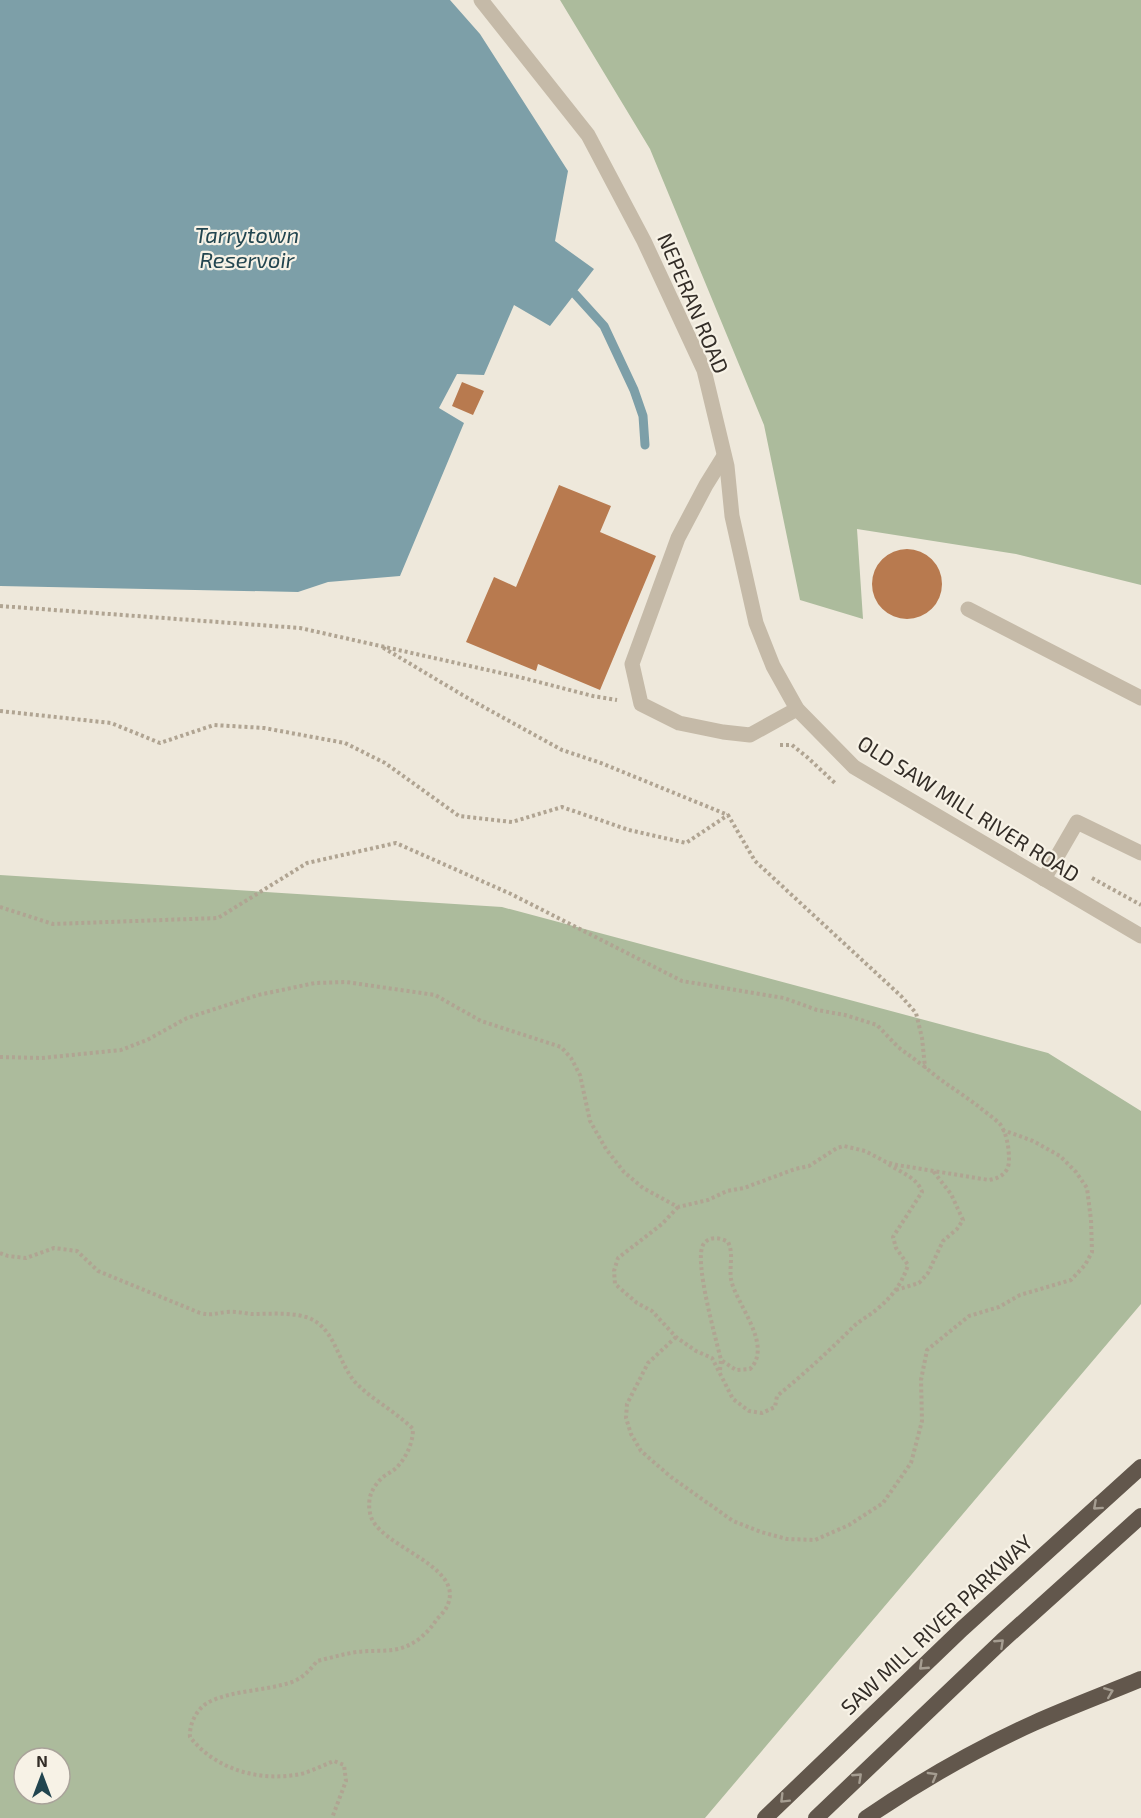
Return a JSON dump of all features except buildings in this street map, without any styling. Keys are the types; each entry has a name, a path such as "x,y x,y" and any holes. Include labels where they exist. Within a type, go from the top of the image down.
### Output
{"highway":[{"name":"SAW MILL RIVER PARKWAY","path":"765,1818 962,1629 1141,1467"},
{"path":"816,1818 1002,1641 1141,1516"},
{"path":"866,1818 918,1785 997,1741 1034,1723 1141,1679"}],"street":[{"name":"NEPERAN ROAD","path":"481,0 588,135 645,240 704,370 724,456 732,516 753,611 773,666"},
{"path":"724,456 678,538 632,664 641,704 679,723 750,735 797,710"},
{"path":"968,609 1141,698"},
{"name":"OLD SAW MILL RIVER ROAD","path":"773,666 797,710 854,767 1141,936"},
{"path":"1044,879 1077,822 1141,854"}],"path":[{"path":"0,606 300,628 593,696 641,704"},
{"path":"382,647 562,750 728,814 755,861 901,996 916,1014 922,1038 925,1068"},
{"path":"0,711 111,723 160,742 214,725 264,728 345,743 385,764 459,816 512,822 562,807 629,830 686,843 728,814"},
{"path":"0,907 53,924 218,918 307,863 396,843 511,894 682,981 784,998 817,1010 845,1015 877,1025 898,1047 999,1124 1009,1150 1007,1172 999,1178 989,1180 886,1162"},
{"path":"0,1057 42,1058 121,1050 147,1040 187,1018 258,996 315,983 346,982 435,996 481,1021 561,1047 571,1058 580,1075 590,1121 606,1149 624,1172 643,1188 678,1207"},
{"path":"676,1336 648,1363 627,1404 626,1418 631,1434 641,1451 671,1477 733,1521 761,1532 787,1539 814,1540 849,1525 883,1503 911,1462 922,1421 921,1380 927,1350 969,1316 999,1307 1020,1295 1071,1280 1085,1265 1092,1252 1087,1188 1076,1172 1060,1156 1033,1141 1002,1129"},
{"path":"844,1146 865,1151 886,1162 912,1178 921,1186 922,1192 893,1237 896,1248 908,1266 904,1280 876,1310 855,1325 777,1396 775,1407 762,1413 749,1412 733,1399 712,1358 696,1351 676,1336 652,1311 615,1284 614,1271 618,1258 662,1224 678,1207 708,1200 727,1191 744,1188 809,1166 844,1146"},
{"path":"895,1290 919,1283 928,1273 943,1241 957,1230 963,1220 951,1194 933,1171"},
{"path":"720,1371 721,1360 706,1295 702,1264 703,1246 707,1241 715,1238 728,1242 731,1248 731,1280 749,1319 756,1344 756,1360 750,1369 736,1370 721,1360"},
{"path":"0,1253 26,1258 54,1248 77,1251 98,1271 211,1316 228,1312 285,1313 307,1318 322,1325 354,1381 413,1429 413,1438 406,1456 397,1468 383,1477 369,1496 370,1513 372,1523 434,1568 446,1582 449,1594 448,1604 431,1628 411,1644 397,1649 357,1652 316,1661 309,1672 294,1681 207,1702 197,1713 190,1728 190,1737 207,1755 219,1763 250,1774 296,1775 334,1761 345,1765 346,1781 332,1818"}],"green space":[{"path":"560,0 1141,0 1141,585 1016,554 857,529 863,619 800,600 764,425 650,149"},
{"path":"0,875 502,907 1048,1053 1141,1111 1141,1304 705,1818 0,1818"}],"water":[{"name":"Tarrytown Reservoir","path":"0,0 450,0 480,34 568,171 555,241 594,269 550,326 514,305 484,375 457,374 439,408 464,423 400,576 328,582 298,592 0,586"}],"waterway":[{"path":"575,294 604,326 634,390 643,416 645,445"}]}
